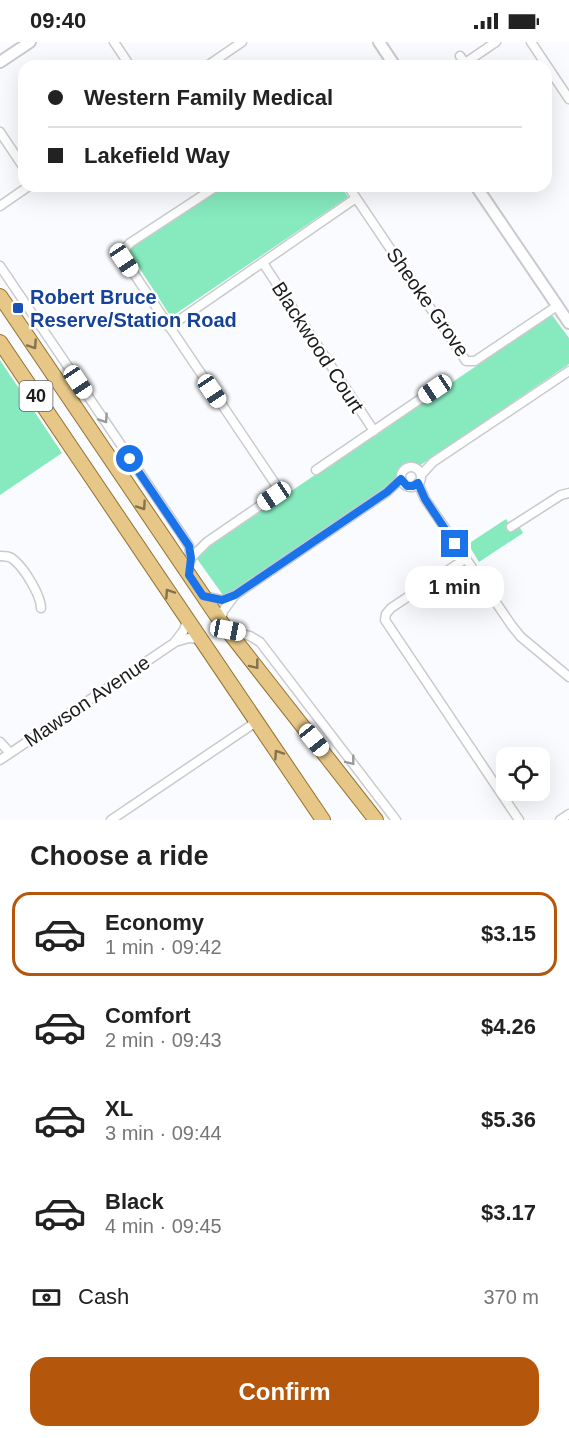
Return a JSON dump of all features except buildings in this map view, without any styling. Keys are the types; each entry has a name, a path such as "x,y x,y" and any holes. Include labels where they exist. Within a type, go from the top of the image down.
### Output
{"main road":[{"name":"40","path":"0,296 203,596 376,820"},
{"name":"40","path":"0,342 323,820"}],"street":[{"path":"0,62 30,42"},
{"path":"114,42 126,60"},
{"path":"216,60 242,42"},
{"path":"379,42 391,60"},
{"path":"467,60 496,42"},
{"path":"531,42 543,60"},
{"path":"552,74 569,99"},
{"path":"0,132 18,159"},
{"path":"0,206 20,192"},
{"path":"191,558 207,542 276,493 276,485 124,260 123,251 130,243 206,192"},
{"name":"Sheoke Grove","path":"352,192 466,361 475,361 557,306"},
{"path":"480,192 569,323"},
{"path":"169,327 356,198"},
{"name":"Blackwood Court","path":"262,263 374,431"},
{"path":"0,266 186,541 191,551 189,575"},
{"path":"203,596 222,600 235,595 387,492 412,479 433,462 569,371"},
{"name":"Blackwood Court","path":"316,470 435,389"},
{"path":"412,479 465,559 521,637 569,676"},
{"path":"512,527 561,495 569,493"},
{"path":"186,541 192,544 207,542"},
{"path":"0,556 8,556 17,562 40,597 41,608"},
{"path":"465,559 391,608 384,620 519,820"},
{"path":"235,595 223,611 225,626 260,642 396,820"},
{"name":"Mawson Avenue","path":"174,643 183,632 188,620"},
{"name":"Mawson Avenue","path":"3,755 174,643 188,638 201,639"},
{"path":"111,820 256,722"},
{"path":"0,742 3,755"},
{"path":"560,820 569,814"}],"green space":[{"path":"215,192 345,192 348,197 171,317 129,252 134,246"},
{"path":"552,315 569,338 569,364 225,598 195,556"},
{"path":"0,360 62,453 0,495"},
{"path":"506,519 513,530 519,526 523,533 479,562 468,544"}],"place":[{"name":"Robert Bruce Reserve/Station Road","path":"18,308"}],"route":[{"path":"130,459 189,546 191,551 189,575 203,596 222,600 235,595 387,492 401,479 410,487 418,483 425,499 455,544"}]}
